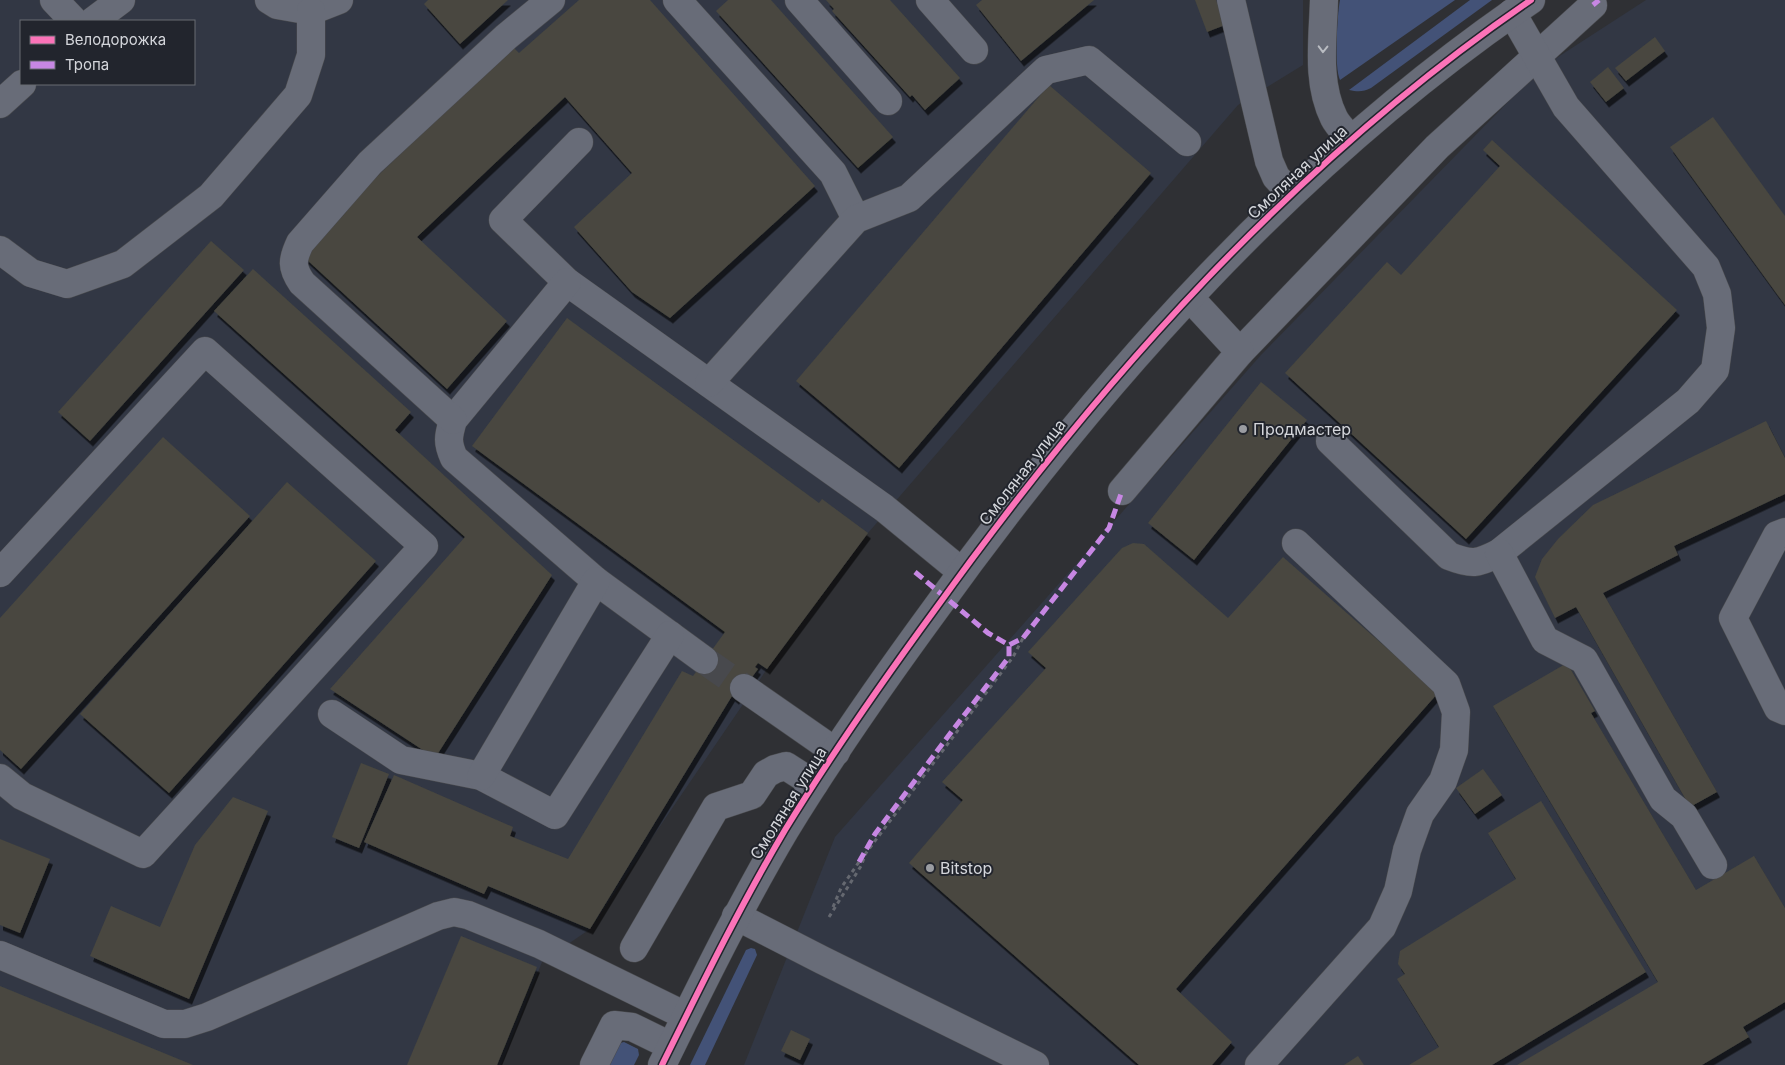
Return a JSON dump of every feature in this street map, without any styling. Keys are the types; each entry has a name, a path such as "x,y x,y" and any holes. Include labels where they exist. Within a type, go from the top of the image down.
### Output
{"street":[{"path":"54,0 73,20"},
{"path":"94,20 121,0"},
{"path":"269,0 277,5 311,11 340,0"},
{"path":"453,420 302,283 294,271 294,257 300,243 370,163 506,38 551,0"},
{"path":"678,0 833,173 856,219"},
{"path":"799,0 888,101"},
{"path":"930,0 974,50"},
{"path":"1231,0 1269,161 1276,177 1291,193"},
{"path":"1324,0 1322,79 1327,101 1335,120 1351,139"},
{"path":"1122,491 1240,352 1437,147 1593,5"},
{"path":"1330,441 1449,556 1465,562 1482,562 1499,553 1688,401 1715,370 1721,328 1717,294 1706,267 1566,107 1536,56 1522,6"},
{"name":"Смоляная улица","path":"666,1056 736,916 814,784 908,646 1042,466 1106,390 1190,298 1291,193 1351,139 1408,92 1522,6"},
{"path":"0,250 32,273 67,284 123,264 210,196 298,95 311,55 311,11"},
{"path":"709,383 856,219 909,198 1046,70 1089,60 1187,142"},
{"path":"0,104 21,85"},
{"path":"579,142 503,220 567,282 884,508 962,572"},
{"path":"567,282 453,420 449,432 448,446 454,458 596,581 704,660"},
{"path":"1190,298 1240,352"},
{"path":"0,573 205,351 424,546 143,854 22,796 0,778"},
{"path":"1785,532 1778,535 1733,618 1778,708 1785,711"},
{"path":"1259,1065 1382,927 1398,891 1406,850 1420,814 1443,781 1454,750 1456,712 1446,684 1296,543"},
{"path":"1499,553 1545,640 1584,660 1663,799 1684,816 1713,865"},
{"path":"481,776 596,581"},
{"path":"332,714 401,760 481,776 555,815 670,635"},
{"path":"744,688 836,752"},
{"path":"634,948 716,807 752,795 766,774 786,766 814,784"},
{"path":"0,955 164,1024 185,1024 207,1017 438,916 454,912 468,915 540,944 686,1016"},
{"path":"736,916 1035,1065"},
{"path":"594,1065 614,1025 632,1027 666,1056"}],"path":[{"path":"859,862 841,888 829,916 861,866 866,853 1014,657 1023,638"}],"shaded area":[{"path":"0,0 1303,0 1303,65 1238,105 868,533 767,669 590,929 542,962 501,1065 0,1065"},
{"path":"1340,0 1455,0 1340,80 1337,65 1337,29"},
{"path":"1470,0 1492,0 1371,88 1360,91 1349,90"},
{"path":"1646,0 1785,0 1785,1065 744,1065 835,837 1261,355 1541,68"},
{"path":"755,949 757,955 705,1065 690,1065 746,950"},
{"path":"624,1042 638,1049 639,1055 634,1065 606,1065 620,1043"}],"building":[{"path":"428,0 508,0 460,44 424,4"},
{"path":"579,0 650,0 815,186 670,318 632,292 574,227 632,173 565,97 417,237 507,321 447,389 305,258 347,211 344,208 513,47 519,53"},
{"path":"728,0 771,0 893,137 858,168 716,11"},
{"path":"826,0 890,0 960,78 925,110 912,95 910,97 832,11 834,9"},
{"path":"982,0 1094,0 1021,61 976,5"},
{"path":"1195,0 1216,0 1225,25 1207,32"},
{"path":"1655,37 1665,51 1626,81 1615,68"},
{"path":"1608,67 1624,88 1606,102 1590,82"},
{"path":"1049,85 1151,173 899,468 796,381"},
{"path":"1713,117 1785,216 1785,305 1670,147"},
{"path":"1492,140 1677,310 1466,539 1285,373 1387,262 1401,275 1500,166 1483,150"},
{"path":"211,241 244,270 90,441 58,412"},
{"path":"253,269 411,412 395,430 552,575 435,758 330,689 465,537 214,311"},
{"path":"567,318 819,503 822,499 868,533 767,669 758,663 755,667 758,669 736,699 732,696 590,929 488,886 484,894 364,842 394,775 513,827 510,836 568,859 682,671 693,676 725,632 472,446"},
{"path":"1261,382 1307,420 1194,560 1148,523"},
{"path":"1766,421 1785,458 1785,494 1674,546 1678,555 1603,593 1717,792 1690,807 1576,607 1555,618 1535,577 1542,559 1558,539 1593,505"},
{"path":"163,437 250,516 21,769 0,750 0,618"},
{"path":"287,482 376,561 169,793 80,714"},
{"path":"1133,543 1144,544 1228,618 1283,557 1438,693 1176,989 1232,1042 1212,1065 1139,1065 909,863 963,800 942,782 1046,668 1028,652 1122,548"},
{"path":"1567,663 1595,711 1591,713 1696,890 1754,856 1785,908 1785,1002 1743,1027 1749,1037 1702,1065 1517,1065 1658,982 1493,706"},
{"path":"361,763 389,774 359,848 332,837"},
{"path":"1483,769 1502,795 1475,814 1456,788"},
{"path":"233,797 268,811 189,999 90,956 111,906 160,927 195,845"},
{"path":"1541,801 1646,972 1492,1065 1409,1065 1439,1047 1397,979 1405,974 1398,964 1400,951 1516,879 1488,833"},
{"path":"0,839 50,859 20,933 0,925"},
{"path":"461,936 537,967 497,1065 407,1065"},
{"path":"0,986 193,1065 0,1065"},
{"path":"791,1030 810,1039 800,1060 781,1051"},
{"path":"1358,1056 1364,1065 1344,1065"}],"tunnel":[{"path":"704,660 744,688"}],"marked path":[{"path":"1593,5 1599,0"},
{"path":"915,572 988,633 1009,645 1023,638 1109,528 1122,491"},
{"path":"859,862 875,834 1009,657 1009,645"}],"cycle path":[{"path":"662,1065 752,888 820,774 934,611 1064,441 1206,279 1282,203 1361,131 1444,63 1531,0"}],"place":[{"name":"Продмастер","path":"1243,429"},
{"name":"Bitstop","path":"930,868"}]}
